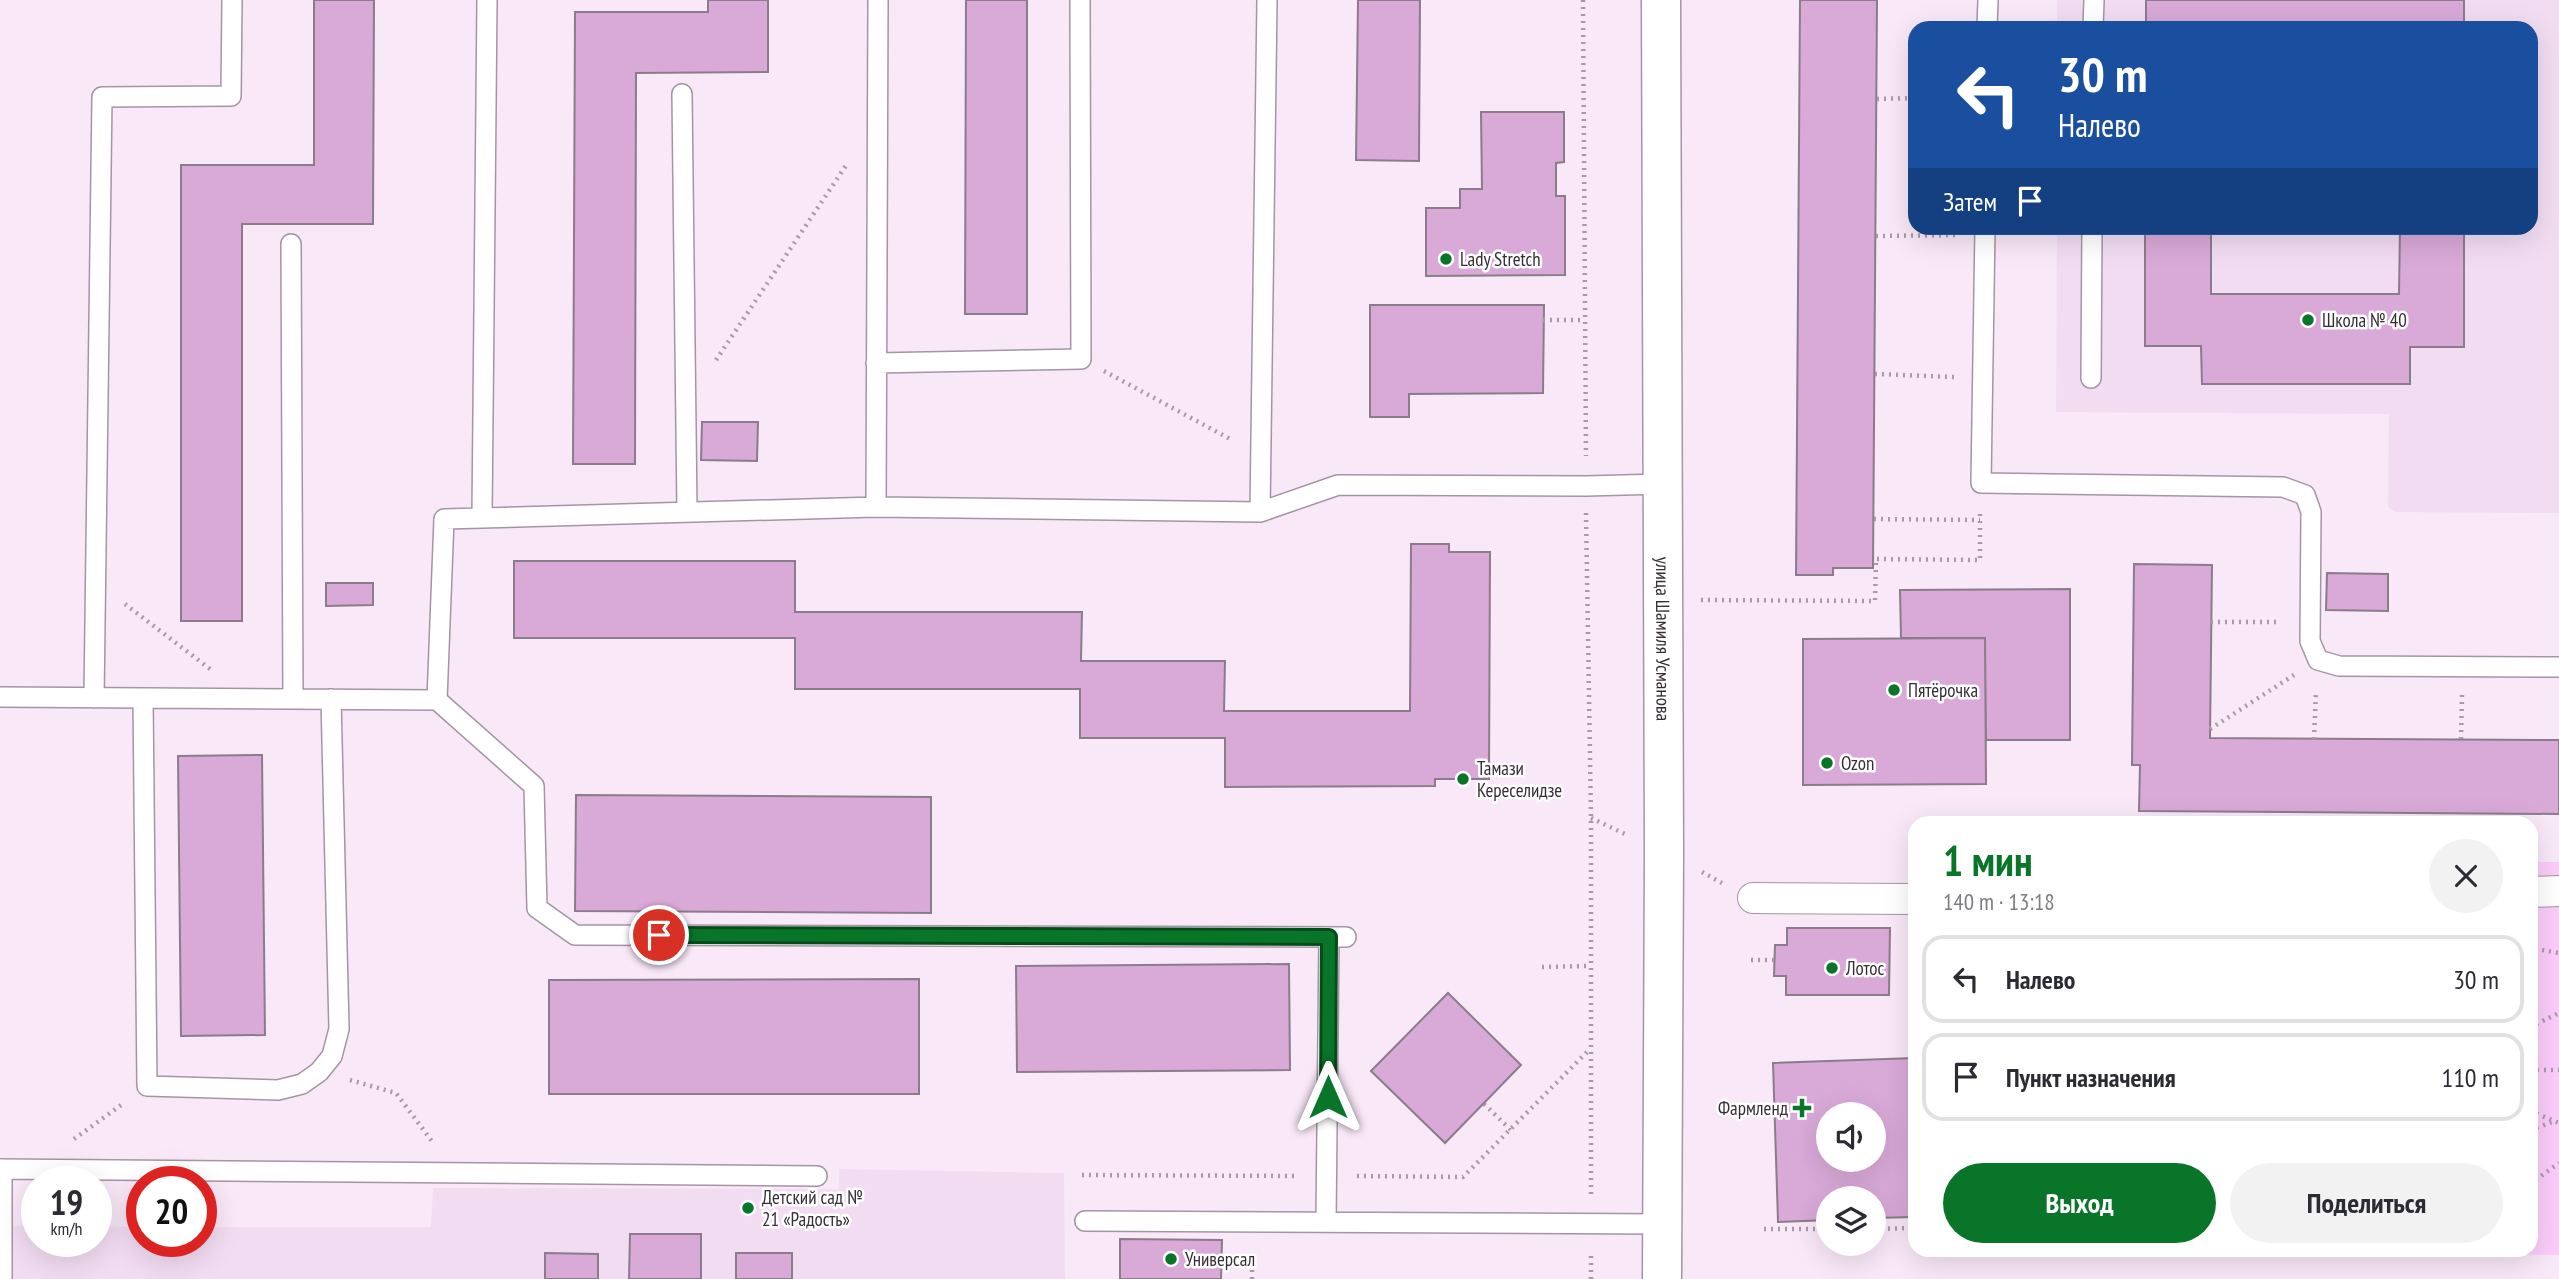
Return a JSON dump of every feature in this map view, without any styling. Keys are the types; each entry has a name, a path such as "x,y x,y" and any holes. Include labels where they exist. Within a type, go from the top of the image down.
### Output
{"street":[{"name":"улица Шамиля Усманова","path":"1661,0 1661,600 1664,853 1662,1279"},
{"path":"2538,892 2559,891"},
{"path":"1753,898 1908,900"}],"lane":[{"path":"94,698 102,97 231,96 232,0"},
{"path":"482,518 486,0"},
{"path":"876,507 878,0"},
{"path":"876,363 1082,359 1080,0"},
{"path":"1260,512 1267,0"},
{"path":"1987,21 1988,0"},
{"path":"2093,21 2094,0"},
{"path":"682,94 687,512"},
{"path":"1984,235 1981,483 2283,486 2305,495 2311,512 2310,641 2318,660 2339,666 2559,667"},
{"path":"2091,378 2092,235"},
{"path":"291,244 293,699"},
{"path":"437,700 444,519 876,507 1260,512 1338,485 1661,484"},
{"path":"0,697 437,700 534,786 537,908 575,935 1337,937 1326,1222"},
{"path":"143,698 147,1086 278,1090 302,1084 319,1072 332,1056 339,1029 331,699"},
{"path":"2,1279 1,1169 21,1169"},
{"path":"112,1170 817,1176"},
{"path":"1084,1221 1662,1224"}],"path":[{"path":"1583,0 1591,818 1591,1279"},
{"path":"1877,99 1908,98"},
{"path":"686,405 878,118"},
{"path":"1876,236 1908,235"},
{"path":"1544,320 1585,320"},
{"path":"1082,359 1261,455"},
{"path":"1875,374 1982,378"},
{"path":"1661,600 1875,601 1876,559 1980,560 1981,483"},
{"path":"1874,519 1980,520"},
{"path":"96,581 250,699"},
{"path":"2211,622 2310,622"},
{"path":"2210,729 2318,660"},
{"path":"2314,739 2318,660"},
{"path":"2461,739 2462,667"},
{"path":"2538,949 2559,953"},
{"path":"1751,960 1775,960"},
{"path":"1542,967 1589,967"},
{"path":"2538,1023 2559,1013"},
{"path":"2538,1070 2559,1070"},
{"path":"319,1072 396,1093 456,1173"},
{"path":"36,1166 147,1086"},
{"path":"1484,1104 1511,1130"},
{"path":"2538,1114 2557,1122"},
{"path":"2538,1128 2557,1122"},
{"path":"2538,1178 2559,1163"},
{"path":"1886,1229 1908,1228"},
{"path":"1764,1229 1816,1229"}],"shaded area":[{"name":"Школа № 40","path":"2057,0 2559,0 2559,513 2396,512 2388,507 2389,414 2056,412 2057,235 2538,235 2538,21 2057,21"},
{"path":"2538,862 2559,862 2559,1255 2538,1255"},
{"name":"Детский сад № 21 «Радость»","path":"839,1169 1064,1173 1065,1279 0,1279 0,1226 21,1226 21,1257 112,1257 112,1226 126,1227 126,1257 217,1257 217,1227 431,1227 433,1188 839,1189"}],"building":[{"path":"314,0 374,0 373,224 242,224 242,621 181,621 181,165 314,165"},
{"path":"708,0 768,0 768,72 636,73 635,464 573,464 575,12 708,12"},
{"path":"966,0 1027,0 1027,314 965,314"},
{"path":"1358,0 1420,0 1419,161 1356,160"},
{"path":"1800,0 1877,0 1873,568 1833,568 1833,575 1796,575"},
{"path":"2146,0 2464,0 2464,21 2146,21"},
{"path":"1481,112 1564,112 1564,162 1556,163 1556,196 1565,196 1565,275 1426,276 1426,208 1460,208 1460,189 1482,189"},
{"path":"2145,235 2211,235 2211,294 2399,294 2400,235 2464,235 2464,347 2410,347 2410,384 2202,384 2201,346 2145,346"},
{"path":"1370,305 1544,305 1543,393 1409,394 1409,417 1370,417"},
{"path":"702,422 758,422 757,461 701,460"},
{"path":"1411,544 1449,544 1449,552 1490,552 1489,779 1435,779 1435,786 1225,787 1225,738 1080,738 1080,689 795,689 795,638 514,638 514,561 795,561 795,612 1082,612 1081,661 1225,661 1224,711 1410,711"},
{"path":"2134,564 2212,565 2210,738 2559,740 2559,814 2139,811 2140,765 2132,765"},
{"path":"2327,573 2388,574 2388,611 2326,610"},
{"path":"326,583 373,583 373,605 326,606"},
{"path":"2070,589 2070,740 1986,740 1985,638 1901,638 1900,590"},
{"name":"Пятёрочка","path":"1985,638 1986,784 1803,785 1803,639"},
{"path":"262,755 265,1035 181,1036 178,756"},
{"path":"576,795 931,797 931,913 575,911"},
{"name":"Лотос","path":"1787,928 1890,928 1889,995 1786,995 1786,976 1774,976 1775,945 1787,945"},
{"path":"1289,964 1290,1070 1017,1072 1016,966"},
{"path":"919,979 919,1094 549,1094 549,980"},
{"path":"1448,993 1521,1065 1445,1143 1371,1071"},
{"path":"1908,1058 1908,1217 1886,1218 1886,1186 1816,1186 1816,1221 1778,1222 1773,1063"},
{"path":"630,1234 701,1234 701,1279 629,1279"},
{"name":"Универсал","path":"1120,1239 1222,1240 1221,1279 1120,1279"},
{"path":"545,1253 598,1254 598,1279 545,1279"},
{"path":"736,1253 792,1253 792,1279 736,1279"}],"place":[{"name":"Lady Stretch","path":"1446,259"},
{"name":"Школа № 40","path":"2308,320"},
{"name":"Пятёрочка","path":"1894,690"},
{"name":"Ozon","path":"1827,763"},
{"name":"Тамази Кереселидзе","path":"1463,779"},
{"name":"Лотос","path":"1832,968"},
{"name":"Фармленд","path":"1802,1108"},
{"name":"Детский сад № 21 «Радость»","path":"748,1208"},
{"name":"Универсал","path":"1171,1259"}],"route":[{"path":"659,935 1329,937 1328,1097"}]}
